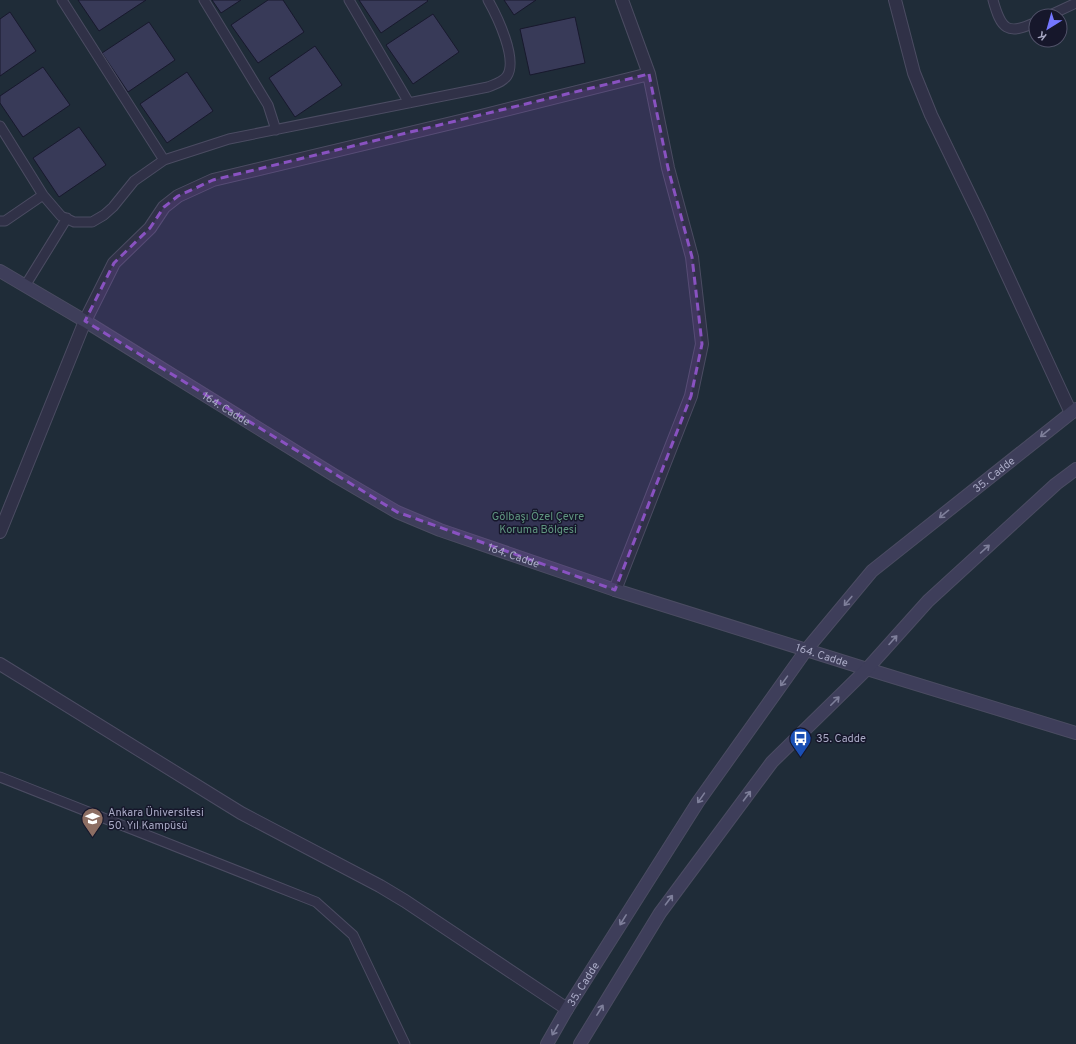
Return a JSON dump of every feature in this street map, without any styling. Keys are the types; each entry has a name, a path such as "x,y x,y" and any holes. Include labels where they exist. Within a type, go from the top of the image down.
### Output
{"street":[{"path":"616,590 691,396 702,344 692,257 668,168 649,74 622,0"},
{"path":"895,0 914,73 931,115 1074,411"},
{"path":"0,532 85,321 114,263 150,228 164,206 178,196 213,180 649,74"},
{"name":"164. Cadde","path":"0,271 85,321 337,477 397,512 440,530 616,590 1076,733"},
{"name":"35. Cadde","path":"547,1044 567,1009 698,802 807,649 872,571 1074,411"},
{"path":"580,1044 660,913 772,762 867,669 928,600 1056,484 1076,469"},
{"path":"0,664 241,813 380,886 405,901 567,1009"}],"lane":[{"path":"62,0 164,160"},
{"path":"204,0 268,105 276,130"},
{"path":"348,0 409,103"},
{"path":"0,126 43,195 61,216 74,222 92,222 104,215 113,207 134,181 164,160 230,139 488,87 500,82 507,76 511,66 508,47 488,0"},
{"path":"993,0 998,16 1009,28 1016,30 1028,26"},
{"path":"1065,8 1076,3"},
{"path":"0,221 5,221 43,195"},
{"path":"25,286 66,218"},
{"path":"0,777 316,902 353,935 406,1044"}],"highlighted area":[{"path":"649,74 668,168 692,257 702,344 691,396 615,590 397,512 85,321 114,263 150,228 164,207 178,196 213,180"}],"green space":[{"name":"Gölbaşı Özel Çevre Koruma Bölgesi","path":"0,0 1076,0 1076,1044 0,1044"}],"building":[{"path":"78,0 146,0 99,31"},
{"path":"212,0 241,0 221,13"},
{"path":"268,0 283,0 304,32 258,63 231,25"},
{"path":"359,0 427,0 428,1 381,33"},
{"path":"504,0 536,0 514,15"},
{"path":"10,12 36,51 0,76 0,19"},
{"path":"433,14 459,52 413,84 386,45"},
{"path":"575,17 585,63 530,75 520,29"},
{"path":"149,22 175,60 128,92 102,53"},
{"path":"315,46 342,85 295,117 269,78"},
{"path":"43,67 70,105 23,137 0,103 0,96"},
{"path":"187,72 213,111 167,143 140,104"},
{"path":"79,127 106,165 59,197 33,158"}],"place":[{"name":"35. Cadde","path":"801,758"},
{"name":"Ankara Üniversitesi 50. Yıl Kampüsü","path":"92,838"}]}
